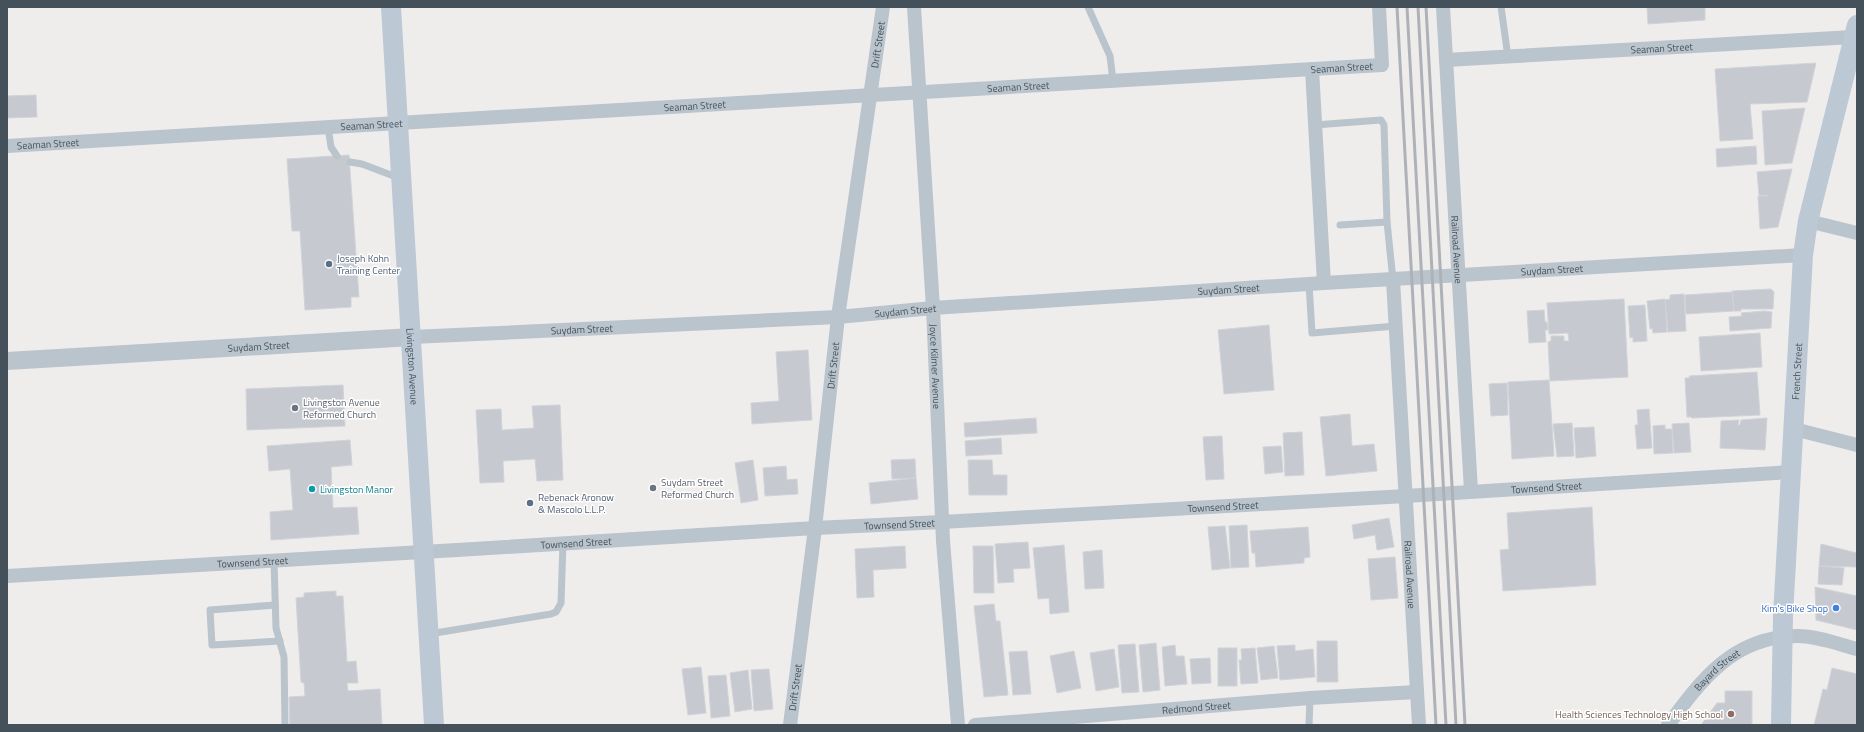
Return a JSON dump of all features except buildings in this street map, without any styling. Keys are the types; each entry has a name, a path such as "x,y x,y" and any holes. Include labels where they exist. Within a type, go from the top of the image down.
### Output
{"main road":[{"name":"Livingston Avenue","path":"391,7 412,337 434,725"},
{"name":"French Street","path":"1781,725 1782,638 1803,255 1808,221 1855,31"}],"street":[{"name":"Drift Street","path":"790,725 815,528 838,316 883,7"},
{"name":"Joyce Kilmer Avenue","path":"914,7 932,308 942,522 958,725"},
{"name":"Seaman Street","path":"7,146 1382,65 1379,7"},
{"name":"Railroad Avenue","path":"1443,7 1471,491"},
{"name":"Seaman Street","path":"1446,60 1508,57 1855,31"},
{"path":"1312,69 1324,283"},
{"path":"1808,221 1857,233"},
{"name":"Suydam Street","path":"7,362 412,337 838,316 932,308 1324,283 1803,255"},
{"name":"Railroad Avenue","path":"1393,280 1419,725"},
{"path":"1794,429 1857,445"},
{"name":"Townsend Street","path":"7,576 815,528 1406,496 1791,472"},
{"name":"Bayard Street","path":"1668,725 1694,690 1717,667 1748,647 1766,640 1797,636 1814,638 1857,649"},
{"name":"Redmond Street","path":"975,725 1310,698 1417,692"}],"lane":[{"path":"1088,7 1110,56 1113,81"},
{"path":"1501,7 1508,57"},
{"path":"1315,125 1381,120 1384,125 1387,222 1393,280"},
{"path":"328,127 331,147 337,156"},
{"path":"350,162 362,164 402,180"},
{"path":"1340,225 1387,222"},
{"path":"1309,284 1312,333 1396,326"},
{"path":"429,634 556,612 561,604 563,543"},
{"path":"274,561 276,628 284,656 285,725"},
{"path":"275,605 210,610 212,645 280,641"},
{"path":"1309,725 1310,698"}],"railway":[{"path":"1397,7 1436,725"},
{"path":"1407,7 1446,725"},
{"path":"1418,7 1456,725"},
{"path":"1426,7 1465,725"}],"place":[{"name":"Joseph Kohn Training Center","path":"329,264"},
{"name":"Livingston Avenue Reformed Church","path":"295,408"},
{"name":"Suydam Street Reformed Church","path":"653,488"},
{"name":"Livingston Manor","path":"312,489"},
{"name":"Rebenack Aronow & Mascolo L.L.P.","path":"530,503"},
{"name":"Kim's Bike Shop","path":"1836,608"},
{"name":"Health Sciences Technology High School","path":"1731,714"}]}
